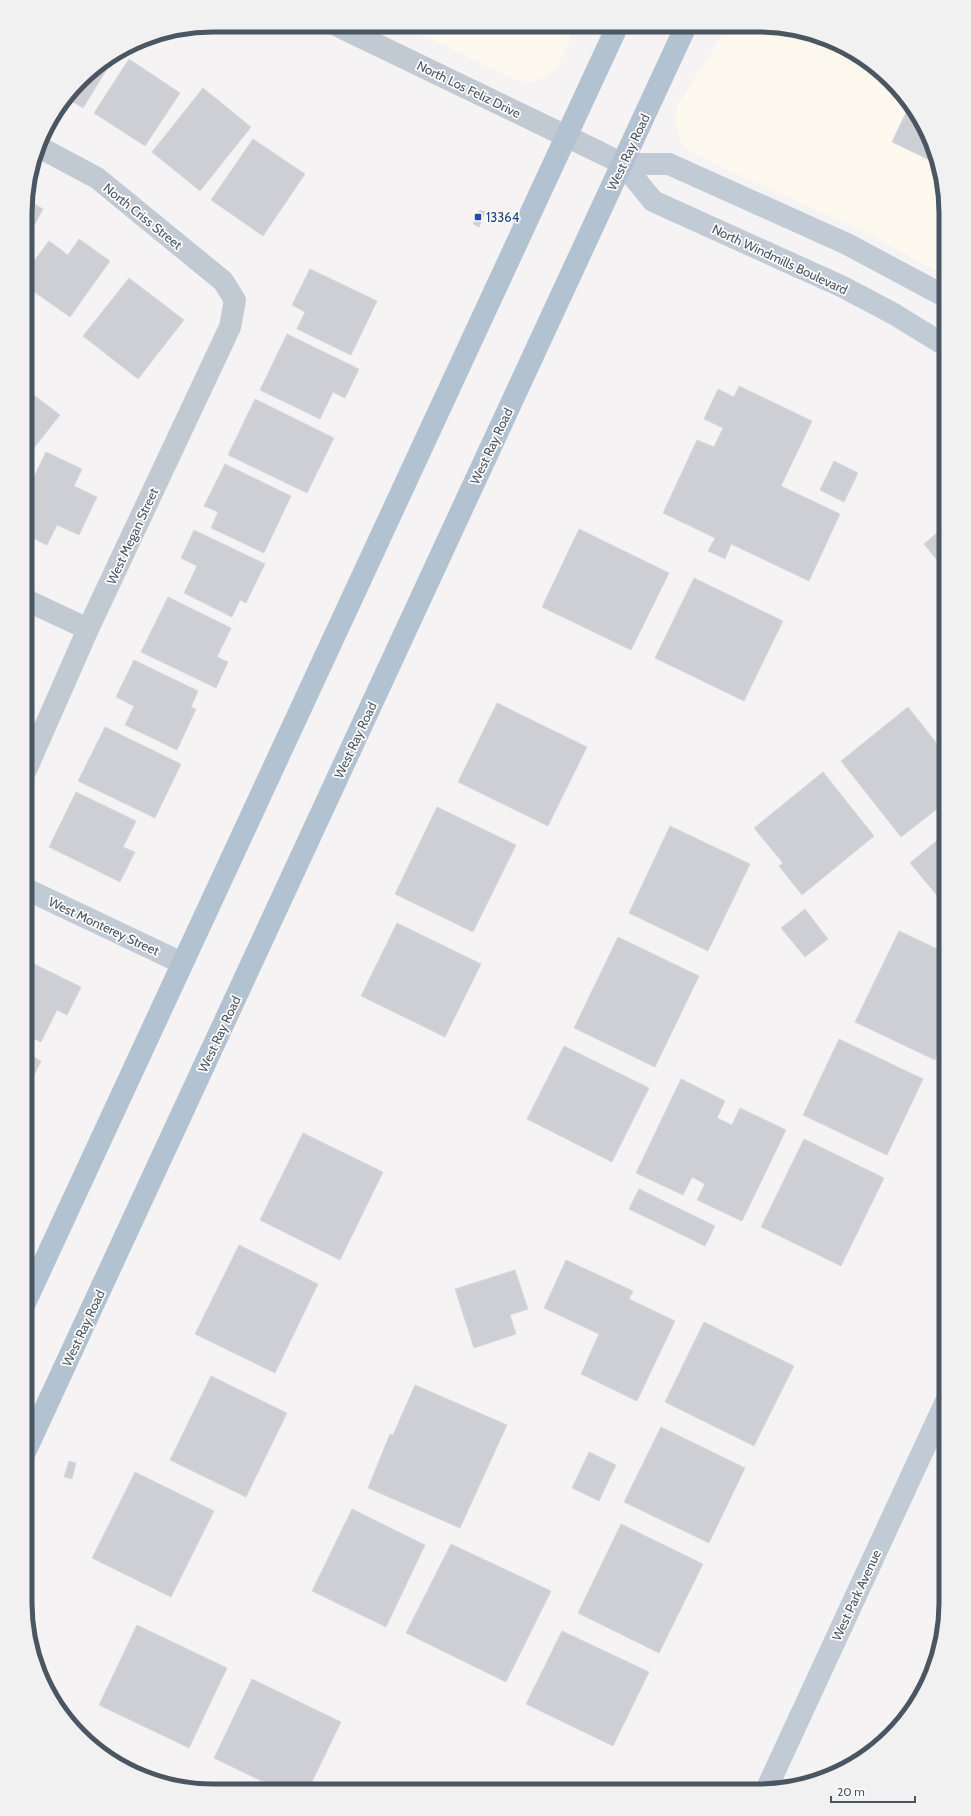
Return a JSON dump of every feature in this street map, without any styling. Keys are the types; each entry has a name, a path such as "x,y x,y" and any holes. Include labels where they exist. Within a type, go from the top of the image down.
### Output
{"main road":[{"path":"32,1288 614,32"},
{"name":"West Ray Road","path":"32,1437 623,164 682,32"}],"street":[{"name":"North Los Feliz Drive","path":"350,32 599,152"},
{"name":"North Criss Street","path":"44,149 97,178 223,281 235,300"},
{"name":"North Windmills Boulevard","path":"599,152 623,164 653,201 843,287 894,314 939,342"},
{"name":"North Windmills Boulevard","path":"623,164 669,164 847,244 939,293"},
{"name":"West Megan Street","path":"32,756 88,629 230,327 235,300"},
{"path":"32,603 88,629"},
{"name":"West Monterey Street","path":"32,893 182,963"},
{"name":"West Park Avenue","path":"769,1784 939,1416"}],"shaded area":[{"path":"416,32 573,32 559,64 547,76 531,83 511,78"},
{"path":"724,32 769,32 793,35 827,46 848,56 868,69 886,85 902,103 915,123 925,144 936,178 939,202 939,272 869,234 694,154 682,145 675,119 677,106"}],"building":[{"path":"129,59 180,93 145,146 94,113"},
{"path":"109,65 83,108 71,101 85,85"},
{"path":"203,88 251,127 200,191 152,152"},
{"path":"907,111 920,133 931,161 892,142"},
{"path":"253,139 305,174 263,236 211,200"},
{"path":"32,203 43,209 32,230"},
{"path":"480,210 485,212 479,227 473,224"},
{"path":"79,239 110,261 70,317 32,290 32,264 49,241 68,255"},
{"path":"310,269 377,301 351,355 297,329 305,312 292,305"},
{"path":"129,278 184,320 138,379 83,336"},
{"path":"287,334 359,369 345,398 333,392 320,419 260,390"},
{"path":"739,386 812,421 781,486 840,514 809,581 731,544 725,559 708,551 715,538 663,513 697,440 714,447 723,428 704,419 718,389 734,397"},
{"path":"32,394 60,415 32,450"},
{"path":"255,399 334,438 307,493 228,455"},
{"path":"46,452 82,469 74,486 97,497 79,535 57,525 47,545 32,538 32,481"},
{"path":"834,461 858,473 844,502 820,490"},
{"path":"225,464 291,496 264,553 211,528 218,512 204,506"},
{"path":"579,529 669,573 631,650 542,607"},
{"path":"194,530 265,564 246,603 240,600 232,617 184,593 197,566 181,558"},
{"path":"939,531 939,562 924,544"},
{"path":"694,578 783,621 744,701 655,658"},
{"path":"168,597 231,628 217,657 228,662 216,688 141,652"},
{"path":"134,660 198,691 191,707 196,709 177,750 125,725 134,706 116,697"},
{"path":"497,703 587,747 548,826 458,782"},
{"path":"908,707 939,746 939,807 901,837 841,761"},
{"path":"105,727 181,764 155,818 78,781"},
{"path":"823,772 874,836 802,895 779,866 783,863 754,828"},
{"path":"76,792 136,821 123,847 135,852 120,882 49,847"},
{"path":"437,807 516,845 473,932 395,894"},
{"path":"670,826 750,864 708,951 629,913"},
{"path":"939,839 939,898 910,863"},
{"path":"805,909 828,939 805,957 781,928"},
{"path":"397,923 481,964 445,1037 361,996"},
{"path":"899,931 939,950 939,1052 935,1060 855,1022"},
{"path":"618,937 699,976 655,1067 574,1028"},
{"path":"32,963 81,987 67,1015 57,1010 41,1042 32,1038"},
{"path":"839,1039 923,1079 887,1155 803,1115"},
{"path":"564,1046 649,1088 612,1162 527,1119"},
{"path":"32,1056 41,1061 32,1080"},
{"path":"681,1079 725,1101 717,1118 732,1125 740,1108 786,1130 742,1221 697,1200 705,1184 692,1177 683,1195 636,1173"},
{"path":"303,1133 383,1172 340,1260 260,1220"},
{"path":"804,1139 884,1178 841,1266 761,1227"},
{"path":"639,1189 715,1226 705,1246 629,1209"},
{"path":"239,1245 318,1284 275,1373 195,1334"},
{"path":"566,1260 633,1291 629,1299 675,1321 637,1401 581,1374 599,1334 544,1308"},
{"path":"515,1270 528,1309 510,1315 516,1334 474,1348 455,1289"},
{"path":"704,1322 794,1366 754,1446 665,1402"},
{"path":"211,1376 287,1413 246,1497 170,1460"},
{"path":"415,1385 507,1425 460,1528 368,1488 390,1434 393,1435"},
{"path":"661,1427 745,1468 709,1543 624,1502"},
{"path":"589,1452 616,1465 599,1501 572,1488"},
{"path":"69,1461 76,1463 72,1479 64,1477"},
{"path":"135,1472 214,1511 171,1597 92,1558"},
{"path":"352,1509 425,1545 386,1627 312,1591"},
{"path":"621,1524 703,1564 659,1653 578,1613"},
{"path":"451,1544 551,1591 506,1682 406,1633"},
{"path":"137,1625 227,1668 189,1748 99,1705"},
{"path":"562,1631 649,1672 613,1746 526,1704"},
{"path":"252,1679 341,1722 311,1784 268,1784 214,1758"}],"place":[{"name":"13364","path":"478,217"}]}
